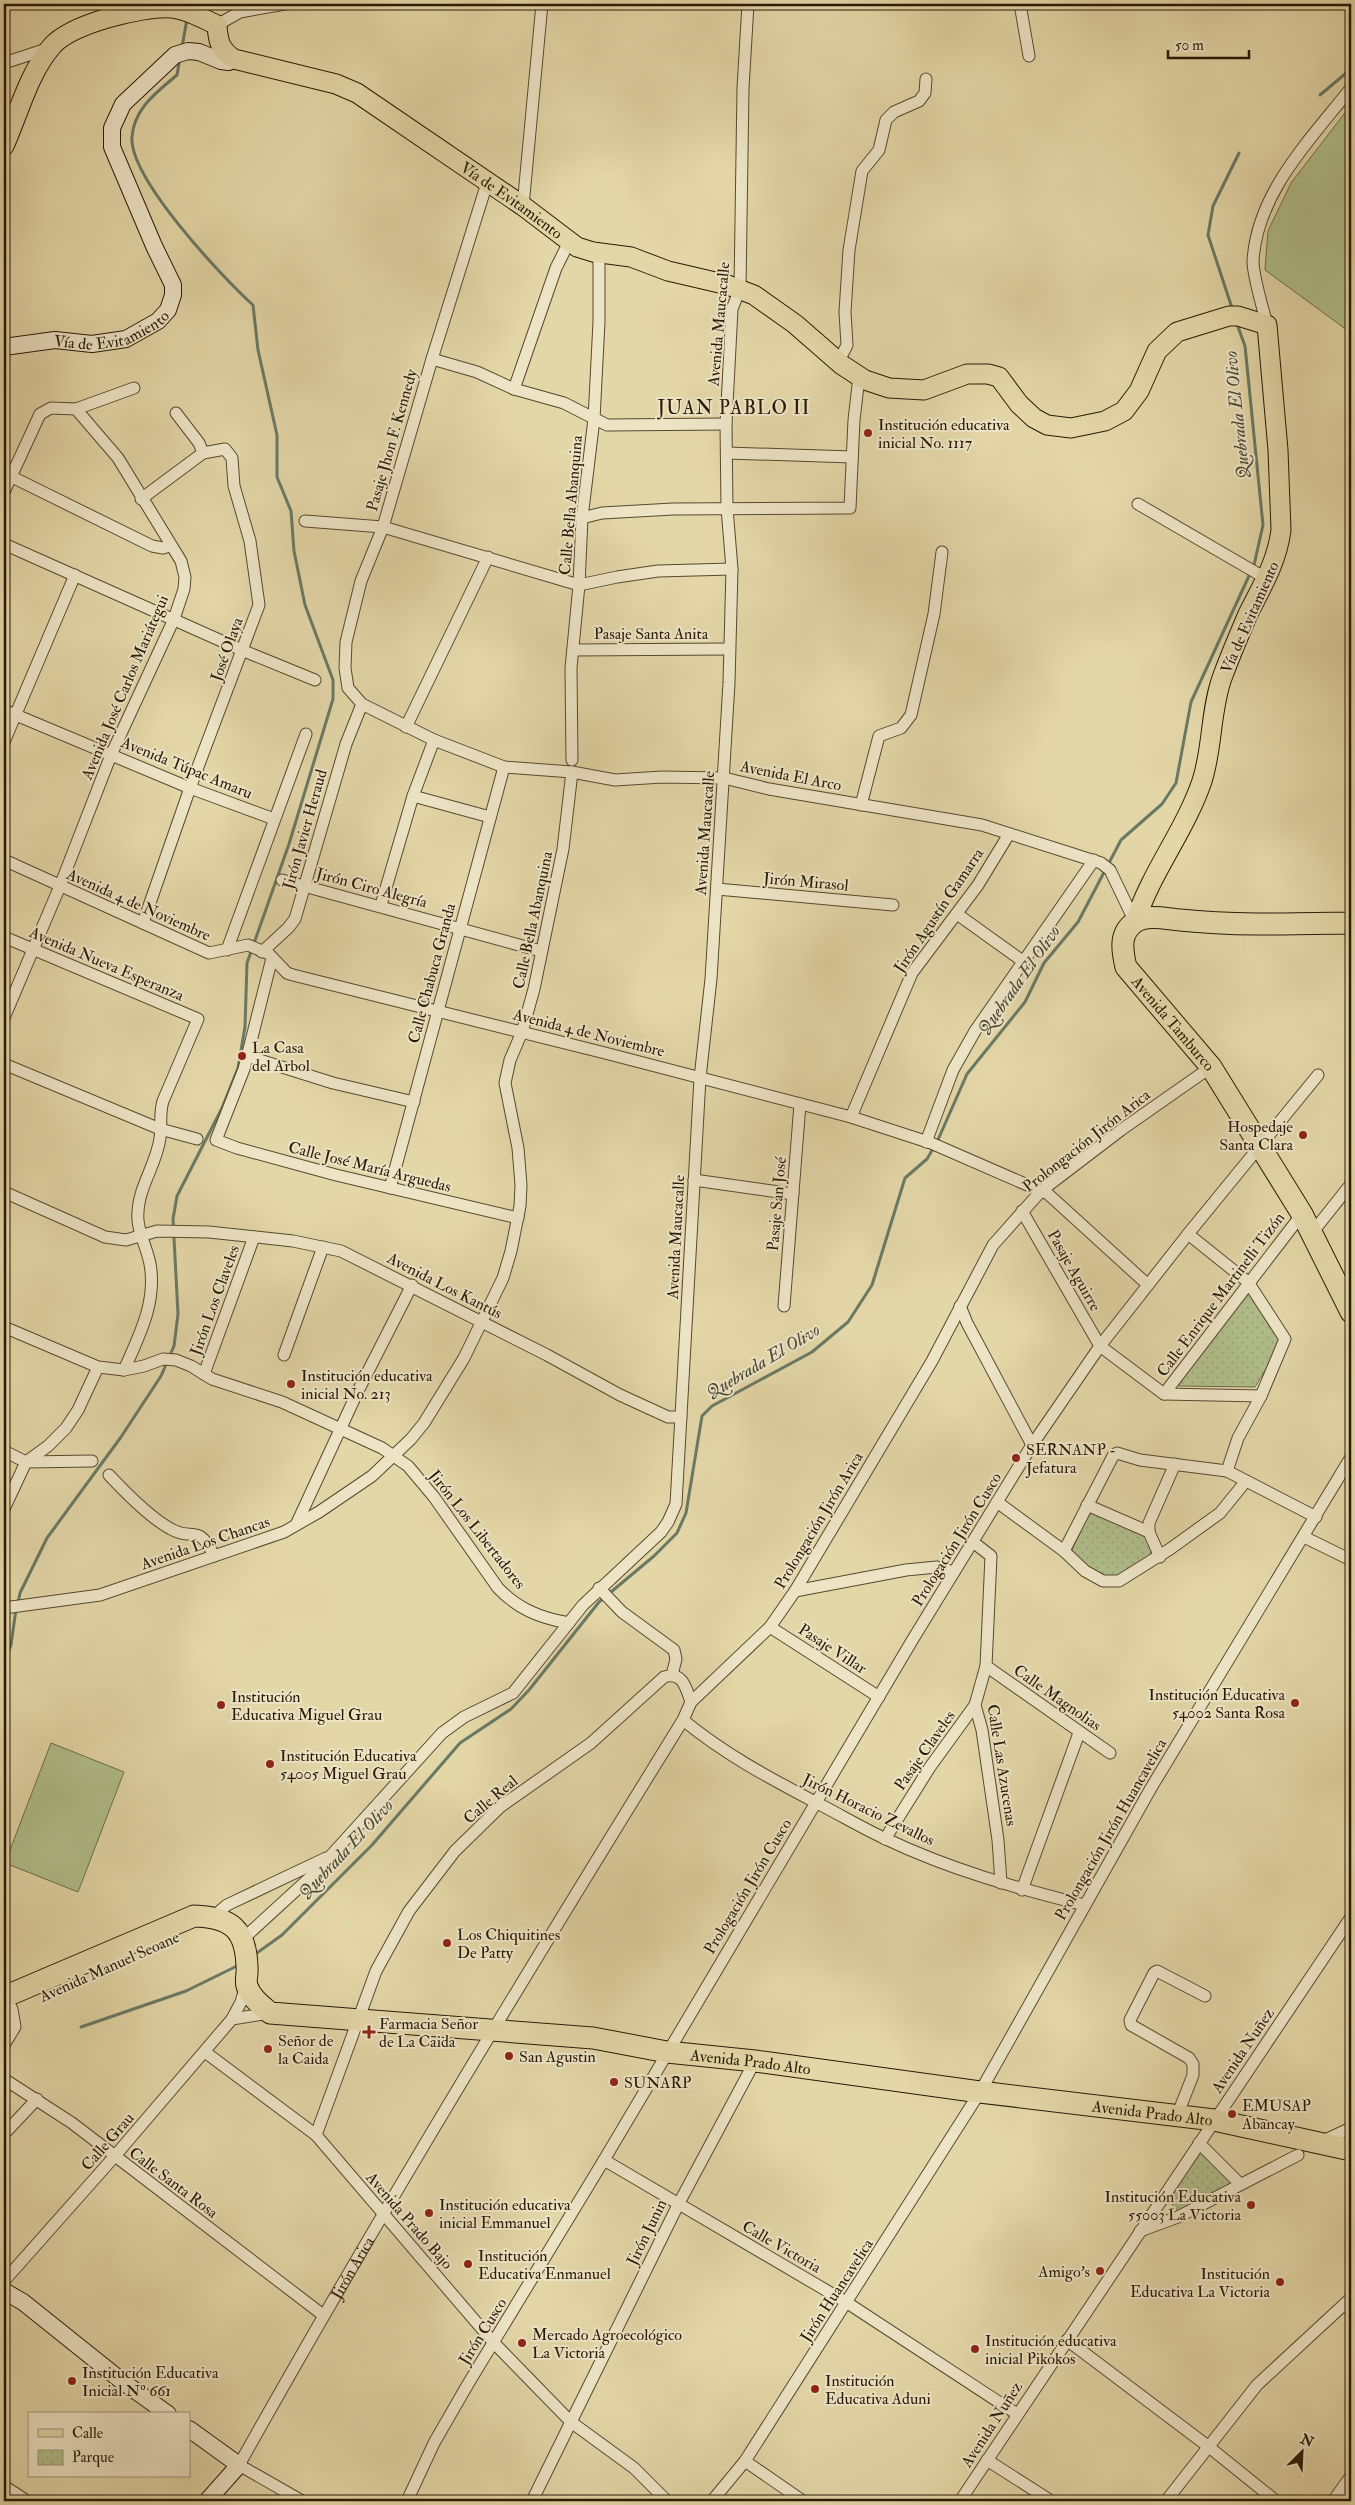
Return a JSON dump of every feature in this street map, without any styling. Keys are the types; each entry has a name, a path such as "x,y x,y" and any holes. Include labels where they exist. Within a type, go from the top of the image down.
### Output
{"highway":[{"path":"1135,922 1149,917 1215,924 1351,923"},
{"name":"Avenida Tamburco","path":"1135,922 1125,933 1121,948 1126,967 1211,1067 1302,1214 1351,1312"},
{"name":"Avenida Manuel Seoane","path":"6,2002 194,1916 213,1917"},
{"path":"213,1917 234,1927 245,1944 247,1979 256,2000 270,2013"},
{"name":"Avenida Prado Alto","path":"270,2013 592,2038 667,2052 754,2060 980,2092 1214,2120 1351,2150"}],"main road":[{"path":"4,146 36,71 58,39 74,30 156,9 190,14 217,25 218,41 221,47 226,54 234,58"},
{"name":"Vía de Evitamiento","path":"4,347 55,340 92,344 126,339 158,321 168,310 173,295 173,285 154,246 110,139 112,128 123,104 141,85 182,53 200,52 221,61 230,62 234,58 336,84 357,93 391,114 487,183 523,206 569,242 585,250 631,257 668,271 740,288 754,295 795,324 834,359 859,377 879,386 911,391 940,386 967,374 988,374 999,377 1019,404 1034,418 1048,425 1071,428 1105,421 1124,412 1138,391 1157,351 1177,332 1234,316 1267,325 1278,450 1281,530 1276,556 1267,579 1248,614 1220,684 1212,717 1210,748 1200,787 1185,819 1152,878 1135,922"},
{"path":"4,2291 23,2302 74,2345 165,2412"},
{"path":"190,2430 238,2465"},
{"name":"Jirón Arica","path":"207,2501 238,2465"}],"street":[{"path":"217,25 240,12 285,4"},
{"path":"523,206 542,4"},
{"name":"Avenida Maucacalle","path":"568,1623 604,1594 661,1532 673,1513 679,1482 700,1078 711,979 724,778 732,569 727,508 726,424 732,309 740,288 744,54 748,4"},
{"path":"1020,4 1029,56"},
{"path":"4,64 51,48"},
{"path":"834,359 843,353 847,345 845,312 848,250 862,171 879,150 886,120 894,112 919,101 925,93 926,79"},
{"path":"1267,325 1253,263 1261,222 1282,180 1305,145 1351,88"},
{"name":"Pasaje Jhon F. Kennedy","path":"362,704 348,688 345,668 346,642 361,581 383,528 432,359 487,183"},
{"path":"514,389 556,268 569,242"},
{"name":"Calle Bella Abanquina","path":"572,760 573,650 579,585 582,518 594,419 599,322 599,252"},
{"path":"432,359 476,372 514,389 564,403 607,425 726,424"},
{"path":"582,518 602,513 727,508 850,508 852,457 859,377"},
{"path":"4,492 8,475 40,414 51,408 76,409 134,388"},
{"name":"Avenida José Carlos Mariátegui","path":"4,1018 60,886 111,755 174,619 184,589 185,577 181,561 141,499 118,458 76,409"},
{"path":"141,499 203,453 199,443 176,413"},
{"name":"José Olaya","path":"143,923 190,788 244,651 259,605 250,541 234,486 232,458 225,449 219,448 203,453"},
{"path":"726,453 852,457"},
{"path":"8,475 152,546 163,548 170,546"},
{"path":"1138,504 1267,579"},
{"path":"305,522 383,528 579,585 658,571 732,569"},
{"path":"4,544 244,651 314,680"},
{"path":"861,805 879,736 900,728 911,715 934,614 942,552"},
{"path":"406,727 488,557"},
{"path":"4,742 75,575"},
{"name":"Pasaje Santa Anita","path":"573,650 729,649"},
{"name":"Avenida El Arco","path":"362,704 434,740 504,767 572,772 615,780 662,777 724,778 769,790 982,825 1101,864"},
{"name":"Jirón Javier Heraud","path":"261,951 288,928 295,919 316,841 346,744 362,704"},
{"name":"Avenida Túpac Amaru","path":"4,710 190,788 274,820"},
{"path":"227,950 306,734"},
{"path":"381,905 413,796 434,740"},
{"name":"Calle Chabuca Granda","path":"390,1188 504,767"},
{"name":"Calle Bella Abanquina","path":"395,1456 411,1439 444,1393 482,1322 507,1267 518,1218 520,1166 505,1083 510,1060 522,1032 531,1003 563,849 572,772"},
{"path":"413,796 490,817"},
{"name":"Jirón Agustín Gamarra","path":"851,1117 912,973 978,885 1009,834"},
{"name":"Avenida 4 de Noviembre","path":"4,860 209,953 248,945 272,958 287,973 293,975 438,1010 851,1117 928,1142 1048,1194 1148,1286"},
{"path":"928,1142 958,1063 975,1031 1024,962 1101,864 1135,922"},
{"name":"Jirón Ciro Alegría","path":"282,880 381,905 541,951"},
{"name":"Jirón Mirasol","path":"717,889 892,904"},
{"path":"957,914 1024,962"},
{"name":"Avenida Nueva Esperanza","path":"4,937 198,1020 163,1100 159,1114 160,1129"},
{"path":"272,958 247,1056 333,1083 414,1102"},
{"name":"Calle José María Arguedas","path":"247,1056 230,1108 216,1140 256,1154 518,1218"},
{"path":"4,1064 160,1129 198,1139"},
{"name":"Prolongación Jirón Arica","path":"492,2029 683,1720 692,1702 770,1627 795,1591 932,1361 993,1245 1041,1191 1120,1130 1211,1067"},
{"name":"Prologación Jirón Cusco","path":"667,2052 954,1572 1032,1446 1100,1346 1188,1234 1318,1075"},
{"name":"Pasaje San José","path":"784,1306 800,1104"},
{"path":"4,1327 98,1367 124,1370 143,1326 149,1304 151,1276 138,1212 158,1149 160,1129"},
{"path":"694,1180 793,1194"},
{"path":"1312,1233 1351,1184"},
{"name":"Avenida Los Kantús","path":"4,1192 105,1237 126,1240 165,1230 178,1230 254,1237 324,1248 353,1256 658,1414 668,1417 682,1417"},
{"name":"Pasaje Aguirre","path":"1022,1211 1100,1346"},
{"name":"Calle Enrique Martinelli Tizón","path":"1164,1394 1302,1214"},
{"path":"1188,1234 1248,1282 1285,1339 1261,1396 1238,1438 1227,1471"},
{"name":"Jirón Los Claveles","path":"204,1374 254,1237"},
{"path":"284,1356 324,1248"},
{"path":"296,1525 357,1393 412,1285"},
{"path":"960,1306 966,1323 1032,1446"},
{"path":"1100,1346 1164,1394 1261,1396"},
{"name":"Jirón Los Libertadores","path":"124,1370 144,1366 164,1358 176,1360 236,1388 282,1402 342,1429 395,1456 408,1466 434,1497 498,1588 510,1600 536,1615 568,1623"},
{"path":"4,1509 26,1462 48,1446 66,1428 82,1402 98,1367"},
{"path":"4,1451 26,1462 92,1461"},
{"path":"1064,1551 1113,1456 1117,1453 1140,1460 1227,1471 1316,1517"},
{"name":"Avenida Los Chancas","path":"6,1607 100,1595 284,1532 353,1490 395,1456"},
{"name":"Prolongación Jirón Huancavelica","path":"980,2092 1151,1788 1351,1457"},
{"path":"1160,1557 1149,1532 1151,1514 1175,1464"},
{"path":"109,1475 173,1530 203,1538 214,1556"},
{"path":"997,1502 1064,1551 1085,1571 1102,1581 1119,1581 1160,1557 1220,1513 1246,1481"},
{"path":"1087,1505 1149,1532"},
{"path":"1304,1537 1351,1560"},
{"name":"Calle Las Azucenas","path":"973,1542 990,1556 986,1666 975,1705 984,1739 998,1840 1001,1883"},
{"path":"795,1591 906,1570 937,1567 954,1572"},
{"path":"604,1594 622,1612 674,1650 676,1659 672,1675 685,1683 692,1702"},
{"path":"245,1944 373,1811 442,1733 464,1717 513,1693 568,1623"},
{"name":"Pasaje Villar","path":"770,1627 879,1697"},
{"name":"Calle Magnolias","path":"986,1666 1110,1753"},
{"name":"Calle Real","path":"316,2135 376,1970 409,1911 455,1851 500,1807 591,1743 647,1691 664,1677 672,1675"},
{"name":"Pasaje Claveles","path":"885,1839 930,1767 975,1705"},
{"name":"Jirón Horacio Zevallos","path":"683,1720 717,1747 885,1839 938,1861 1022,1890 1084,1905"},
{"path":"1022,1890 1079,1733"},
{"path":"213,1917 227,1905 326,1858"},
{"name":"Avenida Nuñez","path":"960,2501 1351,1917"},
{"path":"1177,2116 1193,2075 1194,2064 1189,2058 1131,2025 1130,2020 1154,1973 1157,1971 1205,1996"},
{"name":"Calle Grau","path":"4,2281 232,2020 241,2002 247,1979"},
{"path":"4,2045 15,2027 6,2002"},
{"path":"232,2020 270,2013"},
{"name":"Jirón Arica","path":"238,2465 323,2315 492,2029"},
{"name":"Avenida Prado Bajo","path":"205,2052 316,2135 494,2343 571,2422 634,2468 667,2501"},
{"name":"Jirón Cusco","path":"407,2501 434,2443 468,2384 667,2052"},
{"name":"Jirón Junin","path":"532,2501 678,2204 754,2060"},
{"name":"Calle Santa Rosa","path":"4,2079 37,2099 323,2315"},
{"name":"Jirón Huancavelica","path":"712,2501 745,2461 980,2092"},
{"path":"4,2134 37,2099"},
{"path":"1320,2143 1351,2128"},
{"path":"1199,2143 1240,2184"},
{"path":"1140,2230 1178,2217 1298,2155"},
{"name":"Calle Victoria","path":"604,2160 846,2302 1017,2414"},
{"path":"1166,2501 1256,2384 1351,2298"},
{"path":"1067,2340 1209,2447 1276,2501"},
{"path":"987,2460 1051,2501"},
{"path":"745,2461 803,2501"},
{"path":"238,2465 300,2501"},
{"path":"1333,2501 1351,2476"},
{"path":"4,2486 27,2501"}],"green space":[{"path":"1351,105 1351,333 1265,270 1268,231 1291,183"},
{"path":"1250,1289 1284,1339 1255,1387 1179,1386 1179,1379"},
{"path":"1095,1512 1123,1523 1142,1534 1148,1540 1151,1548 1149,1557 1127,1574 1102,1578 1074,1556 1072,1550 1088,1515"},
{"path":"51,1743 124,1772 78,1892 5,1863"},
{"path":"1198,2149 1234,2183 1178,2211 1169,2201"}],"waterway":[{"path":"182,47 187,19"},
{"path":"18,1603 20,1593 47,1538 121,1437 161,1376 174,1346 178,1314 173,1219 177,1196 222,1108 238,1068 245,1027 247,963 289,844 333,699 333,680 305,605 294,551 291,511 277,477 277,435 258,350 253,305 221,273 180,226 145,177 135,155 132,137 137,117 148,102 177,75 180,58"},
{"path":"1320,95 1351,69"},
{"name":"Quebrada El Olivo","path":"1233,311 1208,235 1213,206 1239,153"},
{"name":"Quebrada El Olivo","path":"937,1142 967,1074 1025,1002 1044,963 1078,922 1121,840 1162,804 1176,783 1191,702 1254,565 1263,525 1245,346 1237,324"},
{"name":"Quebrada El Olivo","path":"254,1955 282,1935 372,1845 460,1743 511,1709 529,1690 599,1602 654,1556 677,1533 686,1513 702,1416 712,1406 812,1352 848,1322 872,1285 905,1178 927,1159 934,1147"},
{"path":"4,1663 11,1645 16,1609"},
{"name":"Quebrada El Olivo","path":"81,2027 186,1991 239,1965"}],"place":[{"name":"Institución educativa inicial No. 1117","path":"868,433"},
{"name":"La Casa del Arbol","path":"242,1056"},
{"name":"Hospedaje Santa Clara","path":"1303,1135"},
{"name":"Institución educativa inicial No. 213","path":"291,1384"},
{"name":"SERNANP - Jefatura","path":"1016,1458"},
{"name":"Institución Educativa 54002 Santa Rosa","path":"1295,1703"},
{"name":"Institución Educativa Miguel Grau","path":"221,1705"},
{"name":"Institución Educativa 54005 Miguel Grau","path":"270,1764"},
{"name":"Los Chiquitines De Patty","path":"447,1943"},
{"name":"Farmacia Señor de La Caida","path":"369,2032"},
{"name":"Señor de la Caida","path":"268,2049"},
{"name":"San Agustin","path":"509,2056"},
{"name":"SUNARP","path":"614,2082"},
{"name":"EMUSAP Abancay","path":"1232,2114"},
{"name":"Institución Educativa 55003 La Victoria","path":"1251,2205"},
{"name":"Institución educativa inicial Emmanuel","path":"429,2213"},
{"name":"Institución Educativa Enmanuel","path":"468,2264"},
{"name":"Amigo's","path":"1100,2271"},
{"name":"Institución Educativa La Victoria","path":"1280,2282"},
{"name":"Mercado Agroecológico La Victoria","path":"522,2343"},
{"name":"Institución educativa inicial Pikokos","path":"975,2349"},
{"name":"Institución Educativa Inicial Nº 661","path":"72,2381"},
{"name":"Institución Educativa Aduni","path":"815,2389"}],"district":[{"name":"JUAN PABLO II","path":"734,407"}]}
